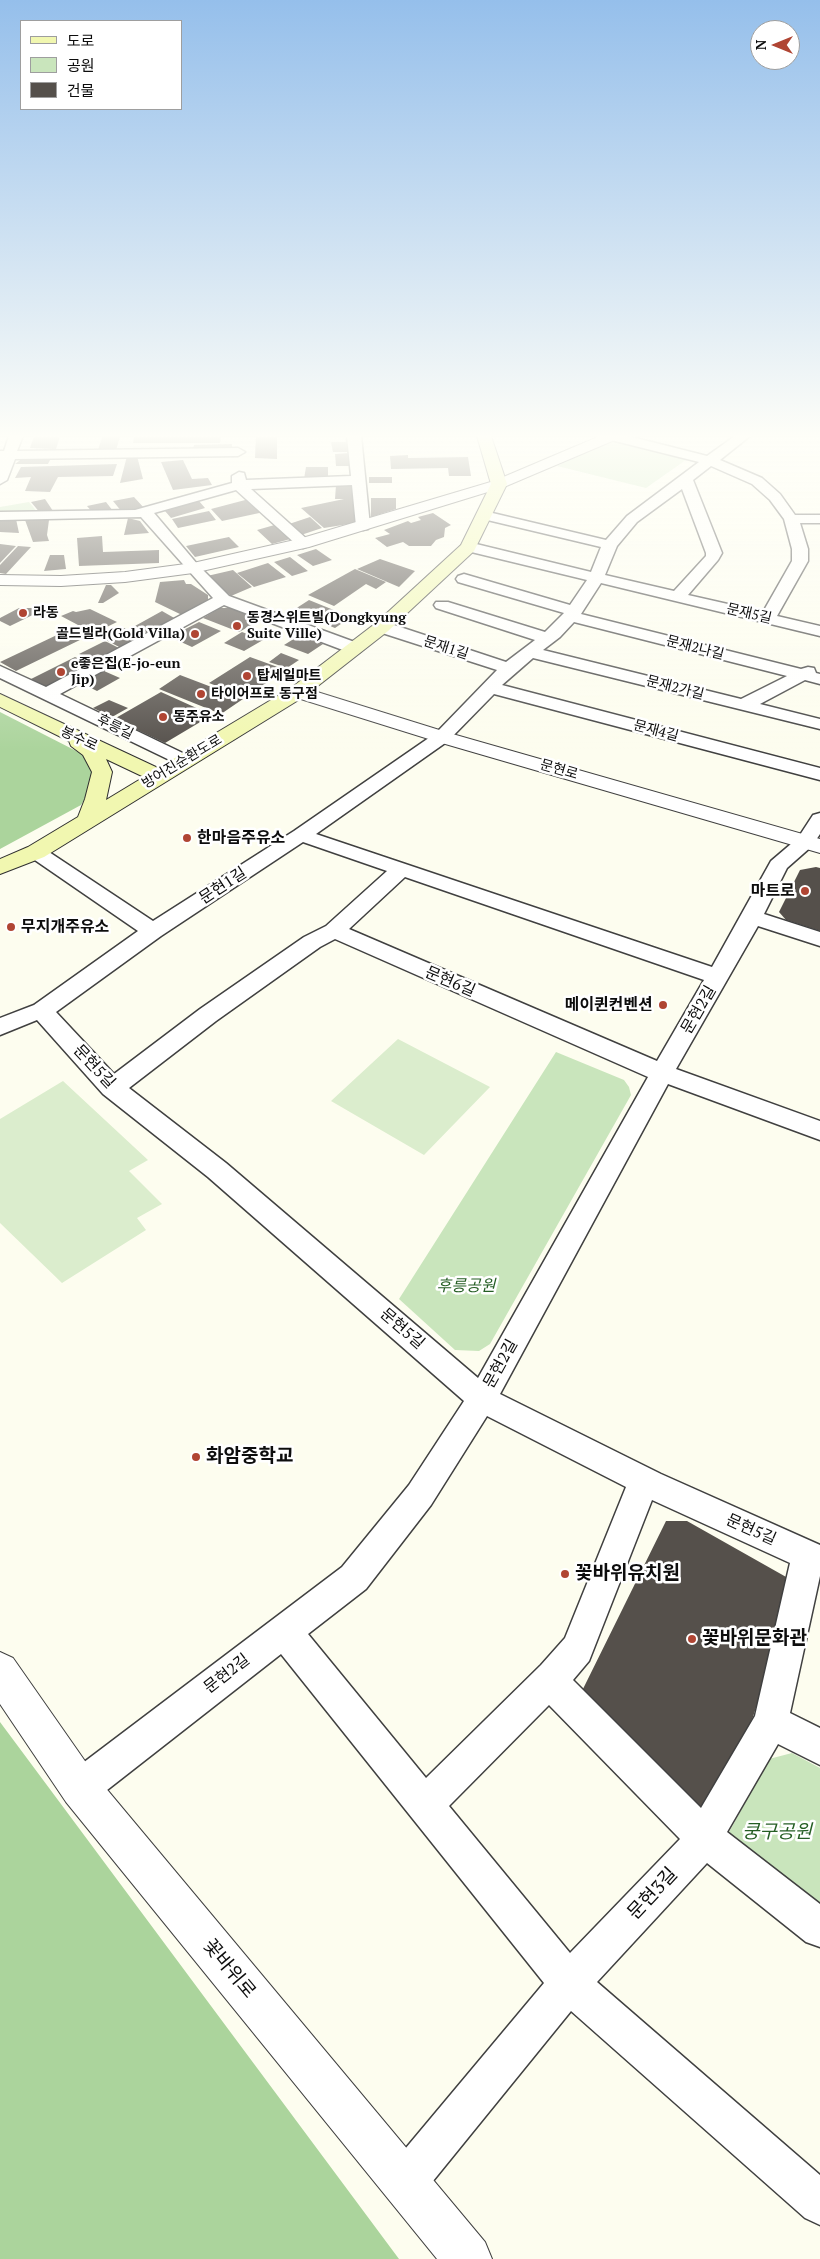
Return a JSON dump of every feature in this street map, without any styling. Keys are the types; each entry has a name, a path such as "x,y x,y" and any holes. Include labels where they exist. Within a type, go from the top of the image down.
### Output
{"main road":[{"name":"방어진순환도로","path":"0,867 36,852 298,692 382,627 468,547 471,541"},
{"name":"봉수로","path":"0,700 158,776"},
{"path":"63,731 92,752 102,772 96,799 86,821"}],"street":[{"path":"171,541 193,568 224,599 354,648"},
{"path":"0,580 61,581 125,577 193,568 309,541"},
{"path":"595,541 610,545"},
{"path":"442,736 509,668 548,638 572,614 596,579 613,541"},
{"path":"677,598 714,558 710,541"},
{"path":"768,618 800,560 798,541"},
{"name":"문재5길","path":"468,547 820,631"},
{"path":"464,579 572,614"},
{"path":"46,694 224,599"},
{"path":"442,605 548,638"},
{"name":"문재2나길","path":"572,614 820,679"},
{"name":"문재1길","path":"382,627 509,668"},
{"name":"문재2가길","path":"531,652 820,724"},
{"path":"743,705 820,666"},
{"name":"후릉길","path":"0,671 184,761"},
{"name":"문재4길","path":"491,688 820,774"},
{"name":"문현로","path":"298,692 812,844"},
{"name":"문현1길","path":"0,1027 26,1015 42,1012 153,931 301,835 442,736"},
{"name":"문현2길","path":"80,1788 354,1578 420,1495 482,1399 662,1074 752,918 778,865 812,844 820,819"},
{"path":"301,835 718,977"},
{"path":"36,852 153,931"},
{"path":"112,1088 208,1015 312,942 334,931 402,869"},
{"path":"752,918 820,939"},
{"name":"문현6길","path":"334,931 662,1074 820,1131"},
{"name":"문현5길","path":"42,1012 112,1088 217,1170 482,1399 644,1481 814,1558"},
{"path":"425,1805 549,1680 577,1649 644,1481"},
{"name":"문현3길","path":"405,2182 569,1983 700,1844 771,1722 814,1558"},
{"path":"284,1631 569,1983 820,2203"},
{"name":"꽃바위로","path":"0,1671 80,1788 468,2259"},
{"path":"549,1680 704,1837 820,1928"},
{"path":"771,1722 820,1747"}],"green space":[{"path":"0,712 88,757 98,778 81,805 0,849"},
{"path":"398,1039 490,1087 424,1155 331,1101"},
{"name":"후릉공원","path":"556,1052 624,1080 629,1087 631,1095 490,1344 479,1351 455,1350 399,1299"},
{"path":"63,1081 148,1160 129,1171 162,1204 137,1218 146,1230 62,1283 0,1223 0,1119"},
{"path":"0,1722 399,2259 0,2259"},
{"name":"쿵구공원","path":"792,1753 820,1768 820,1919 728,1834 769,1759"}],"building":[{"path":"77,541 102,541 103,552 159,550 159,563 79,566"},
{"path":"208,541 233,541 239,547 195,557 186,546"},
{"path":"269,541 281,541 272,544"},
{"path":"380,541 435,541 431,546 409,546 403,542 387,547"},
{"path":"0,544 16,546 0,563"},
{"path":"18,546 31,547 6,574 0,573 0,565"},
{"path":"316,549 332,560 313,566 297,555"},
{"path":"50,555 64,555 66,569 44,571"},
{"path":"290,557 308,571 292,576 274,562"},
{"path":"380,559 415,571 399,587 357,569"},
{"path":"268,563 286,577 254,587 237,573"},
{"path":"355,569 386,582 376,589 366,584 334,606 308,595"},
{"path":"233,570 252,587 231,596 207,576"},
{"path":"184,580 186,584 191,584 208,595 208,600 182,615 155,602 160,582"},
{"path":"106,585 111,585 119,593 103,603 98,603"},
{"path":"309,600 351,617 335,628 292,611"},
{"name":"라동","path":"19,608 47,608 10,626 0,621 0,618"},
{"name":"동경스위트빌(Dongkyung Suite Ville)","path":"220,608 231,608 261,620 239,632 203,618"},
{"path":"90,609 117,622 16,671 0,662 78,625 61,616 73,611"},
{"path":"162,611 176,619 148,633 135,626"},
{"name":"골드빌라(Gold Villa)","path":"199,622 221,631 192,647 170,637"},
{"path":"124,628 141,637 121,648 104,639"},
{"path":"242,632 263,640 244,651 224,643"},
{"path":"300,635 323,644 308,654 284,645"},
{"path":"105,641 121,649 95,662 79,654"},
{"path":"281,653 299,660 287,668 269,662"},
{"name":"e좋은집(E-jo-eun Jip)","path":"75,657 92,665 46,688 31,679"},
{"name":"탑세일마트","path":"250,657 286,670 245,697 209,683"},
{"path":"104,671 120,678 97,691 81,683"},
{"name":"타이어프로 동구점","path":"180,675 243,699 221,714 159,689"},
{"name":"동주유소","path":"161,692 212,715 165,743 114,719"},
{"path":"109,700 128,708 112,717 93,708"},
{"name":"마트로","path":"820,868 820,931 786,920 779,912 800,870"},
{"name":"꽃바위문화관","path":"666,1521 687,1521 795,1582 753,1717 701,1818 580,1695"}],"place":[{"name":"라동","path":"23,613"},
{"name":"동경스위트빌(Dongkyung Suite Ville)","path":"237,626"},
{"name":"골드빌라(Gold Villa)","path":"195,634"},
{"name":"e좋은집(E-jo-eun Jip)","path":"61,672"},
{"name":"탑세일마트","path":"247,676"},
{"name":"타이어프로 동구점","path":"201,694"},
{"name":"동주유소","path":"163,717"},
{"name":"한마음주유소","path":"187,838"},
{"name":"마트로","path":"805,891"},
{"name":"무지개주유소","path":"11,927"},
{"name":"메이퀸컨벤션","path":"663,1005"},
{"name":"화암중학교","path":"196,1457"},
{"name":"꽃바위유치원","path":"565,1574"},
{"name":"꽃바위문화관","path":"692,1639"}]}
